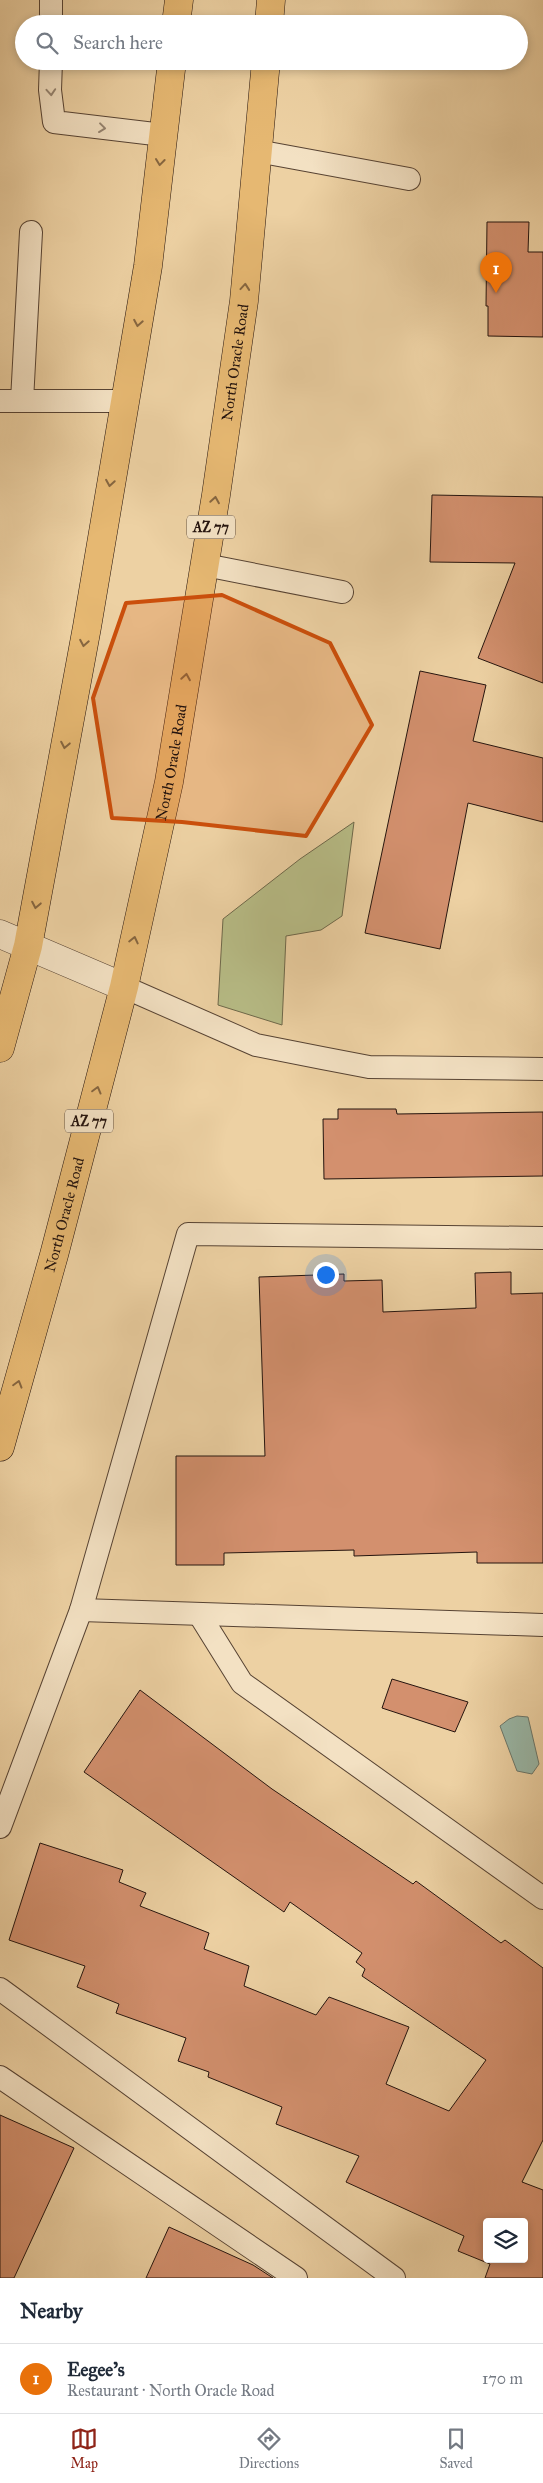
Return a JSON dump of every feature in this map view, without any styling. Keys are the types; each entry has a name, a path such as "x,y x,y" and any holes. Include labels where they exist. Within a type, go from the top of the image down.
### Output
{"highway":[{"path":"177,15 179,0"},
{"path":"270,15 271,0"},
{"path":"0,1048 28,946 87,627 148,266 171,70"},
{"name":"North Oracle Road","path":"0,1447 54,1255 124,987 169,782 205,565 244,301 265,70"}],"street":[{"path":"0,934 124,987"}],"lane":[{"path":"51,0 51,15"},
{"path":"50,70 50,90 54,122 163,135"},
{"path":"257,151 408,179"},
{"path":"22,401 31,232"},
{"path":"0,401 124,401"},
{"path":"205,565 342,592"},
{"path":"124,987 256,1045 369,1067 543,1069"},
{"path":"0,1828 81,1610 188,1234 543,1238"},
{"path":"81,1610 543,1625"},
{"path":"199,1614 242,1682 543,1898"},
{"path":"0,1988 394,2278"},
{"path":"0,2077 296,2278"}],"highlighted area":[{"path":"222,595 330,643 372,725 306,836 182,822 112,818 93,698 126,603"}],"green space":[{"path":"354,822 342,916 321,930 286,936 282,1025 218,1005 223,919 300,859"}],"shaded area":[{"path":"517,1716 528,1717 539,1764 532,1774 517,1771 500,1726"}],"building":[{"path":"487,222 529,222 528,252 543,252 543,337 488,336 488,306 486,306"},
{"path":"432,495 543,497 543,683 478,658 515,563 430,562"},
{"path":"420,671 486,685 473,741 543,758 543,822 468,803 440,949 365,933"},
{"path":"338,1109 396,1109 397,1114 543,1112 543,1176 324,1179 323,1119 338,1119"},
{"path":"511,1272 511,1294 543,1293 543,1563 477,1563 477,1552 354,1556 354,1550 224,1553 224,1565 176,1565 176,1456 265,1456 259,1277 344,1274 344,1281 382,1280 383,1312 476,1308 475,1273"},
{"path":"392,1679 468,1702 455,1732 382,1708"},
{"path":"140,1690 272,1789 413,1884 416,1881 501,1943 505,1940 543,1968 543,2140 522,2182 543,2190 543,2278 485,2278 490,2264 488,2263 528,2263 528,2218 483,2218 483,2261 458,2251 464,2236 346,2182 359,2156 276,2124 282,2107 208,2077 209,2072 178,2061 186,2038 116,2013 119,2004 77,1987 85,1966 9,1940 40,1843 123,1870 119,1882 146,1893 140,1906 209,1933 204,1949 249,1966 244,1986 316,2015 329,1997 409,2027 386,2084 449,2111 486,2060 362,1976 365,1969 356,1962 362,1953 290,1902 284,1912 84,1772"},
{"path":"0,2115 74,2148 14,2278 0,2278"},
{"path":"169,2227 253,2265 273,2278 146,2278"}],"place":[{"name":"Eegee's","path":"496,293"}]}
